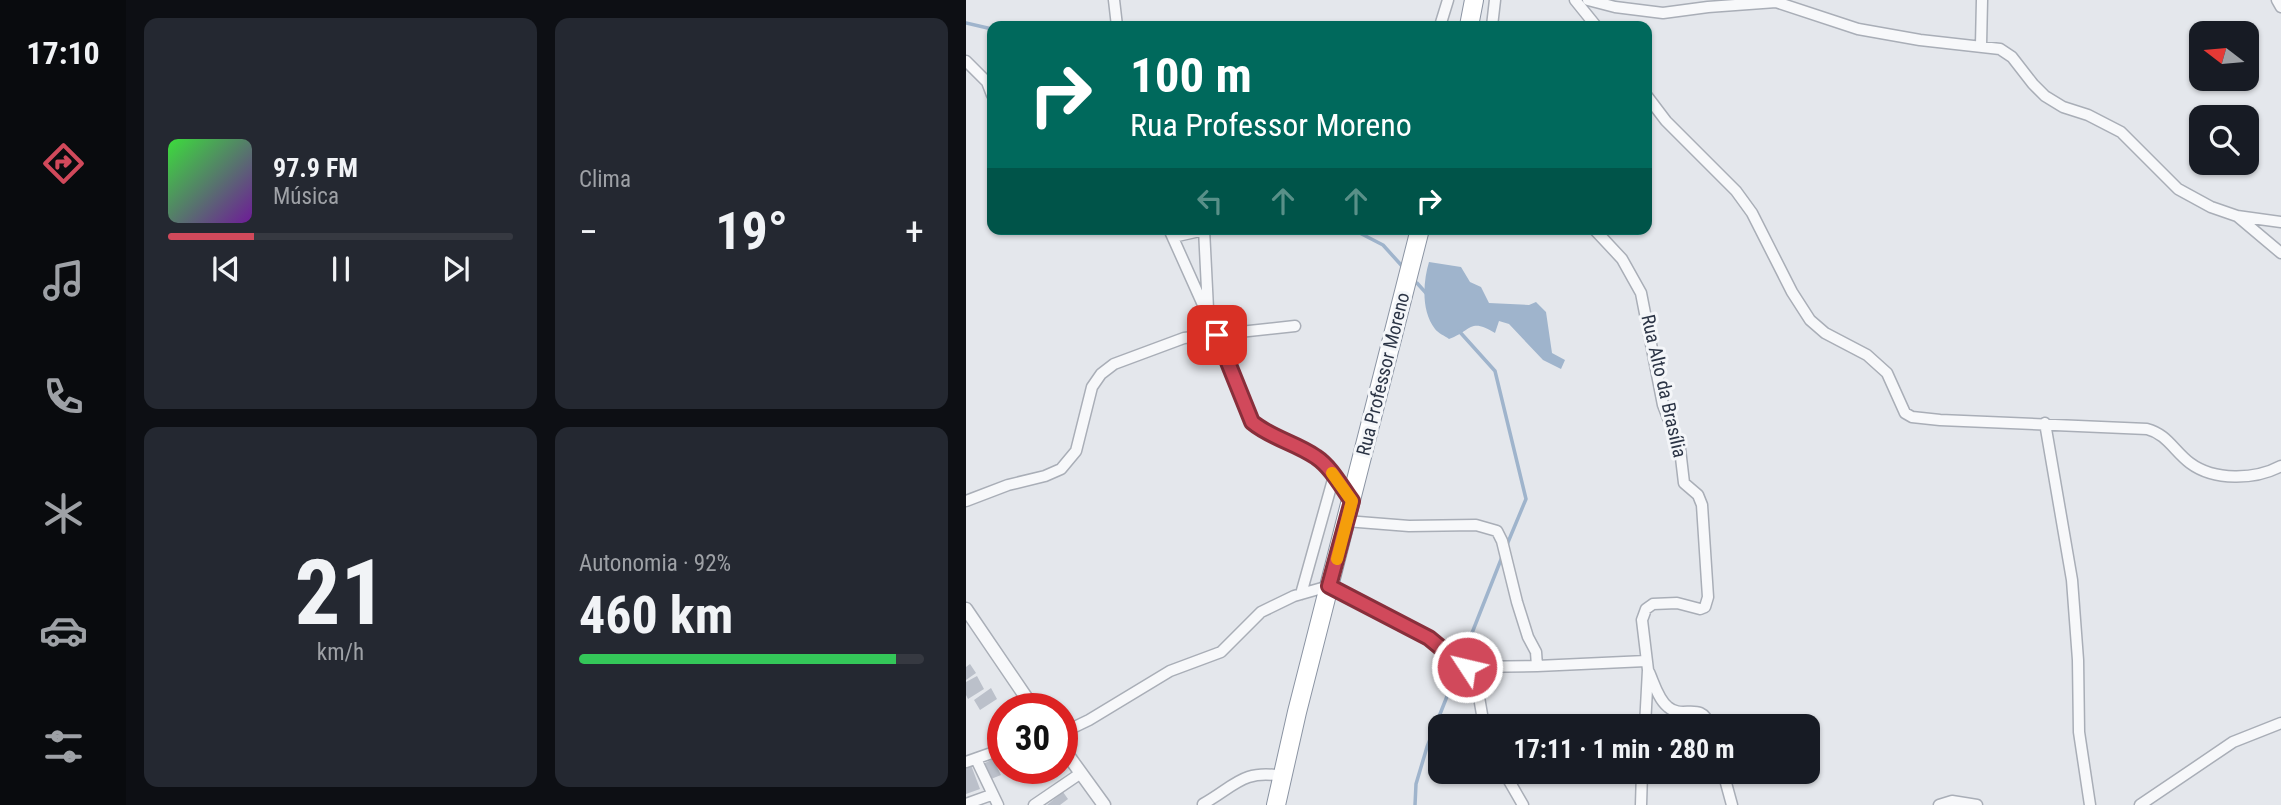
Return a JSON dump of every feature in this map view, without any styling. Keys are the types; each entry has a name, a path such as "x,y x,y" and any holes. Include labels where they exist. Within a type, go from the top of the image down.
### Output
{"highway":[{"path":"1470,21 1474,0"},
{"name":"Rua Professor Moreno","path":"1276,805 1418,235"}],"street":[{"path":"1114,0 1116,21"},
{"path":"1442,21 1448,0"},
{"path":"1493,21 1495,0"},
{"path":"1575,0 1592,21"},
{"path":"1588,0 1662,13 1707,3 1776,2 1858,29 1920,40 1981,45 2008,52 2045,96 2063,107 2088,115 2121,132 2178,189 2211,207 2237,216 2281,222"},
{"path":"1981,45 1982,0"},
{"path":"2277,0 2281,7"},
{"path":"966,61 987,82"},
{"path":"1652,103 1666,121 1736,191 1752,213 1792,292 1810,320 1825,333 1867,355 1887,373 1905,413 1912,417 1940,420 2132,427 2157,432 2188,462 2214,473 2257,475 2281,467"},
{"path":"2237,216 2281,253"},
{"path":"1172,235 1252,422 1262,431 1317,457 1352,501"},
{"path":"1204,235 1208,316"},
{"name":"Rua Alto da Brasília","path":"1600,235 1622,259 1641,293 1666,416 1679,443 1682,477 1685,485 1698,495 1702,505 1708,597 1705,607 1666,603 1653,604 1646,609 1642,620 1647,665"},
{"path":"966,501 1008,485 1045,477 1061,469 1076,451 1092,387 1101,374 1114,364 1184,338 1295,326"},
{"path":"2045,423 2072,580 2079,732 2090,805"},
{"path":"1301,594 1334,476"},
{"path":"1346,522 1409,526 1476,525 1497,531 1524,625 1536,652 1537,666"},
{"path":"1078,725 1170,671 1221,652 1261,612 1301,594 1329,586 1429,638 1467,667 1647,665"},
{"path":"966,609 1023,693"},
{"path":"1645,714 1647,665"},
{"path":"1647,665 1666,706 1674,711 1702,714"},
{"path":"1467,667 1483,714"},
{"path":"2140,805 2233,742 2281,723"},
{"path":"966,804 995,800 971,761"},
{"path":"1078,769 1104,805"},
{"path":"1034,805 1081,773"},
{"path":"1203,804 1247,776 1263,773 1282,776"},
{"path":"1511,784 1522,805"},
{"path":"1641,805 1642,784"},
{"path":"1726,784 1732,805"},
{"path":"1938,805 1952,801 1977,805"}],"water":[{"path":"1429,262 1461,267 1470,282 1481,287 1489,303 1529,305 1536,302 1546,312 1552,353 1565,360 1561,369 1543,360 1509,324 1499,321 1495,333 1480,326 1471,327 1449,339 1438,332 1430,322 1425,305 1425,278"}],"building":[{"path":"970,664 976,673 966,680 966,667"},
{"path":"977,676 984,689 968,699 966,682"},
{"path":"991,688 994,693 987,693 987,705 980,710 974,700"},
{"path":"971,765 980,789 966,794 966,767"},
{"path":"1063,792 1068,799 1060,805 1047,805"}],"waterway":[{"path":"966,23 987,28"},
{"path":"1364,235 1383,245 1402,266"},
{"path":"1417,283 1426,293"},
{"path":"1459,331 1495,371 1526,499 1506,547"},
{"path":"1415,805 1416,784 1427,747 1502,557"}],"slow traffic":[{"path":"1332,473 1352,501 1337,559"}],"route":[{"path":"1217,335 1252,422 1262,431 1317,457 1352,501 1329,586 1429,638 1467,667"}]}
